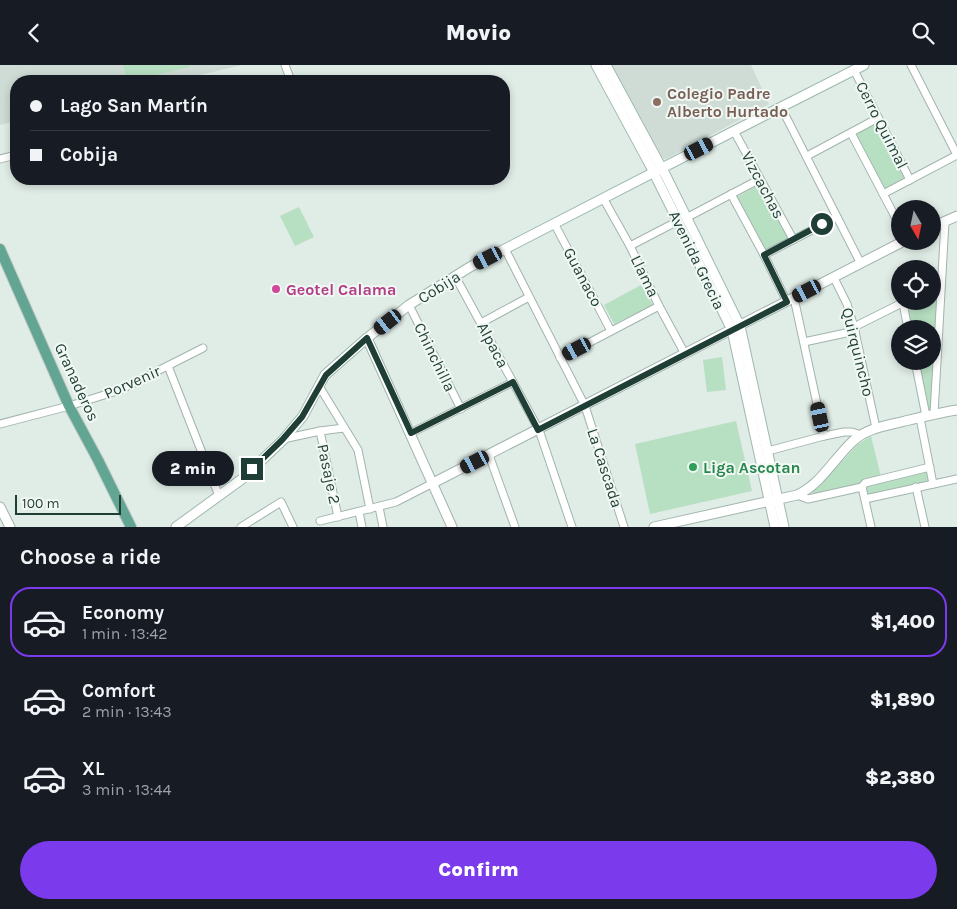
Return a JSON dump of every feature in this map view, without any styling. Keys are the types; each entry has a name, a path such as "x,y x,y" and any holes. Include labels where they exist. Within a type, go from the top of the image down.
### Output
{"main road":[{"name":"Avenida Grecia","path":"596,65 653,172 682,219"},
{"name":"Avenida Grecia","path":"606,65 662,168 682,219 736,328 768,451 775,527"},
{"name":"Cobija","path":"176,527 242,479 282,440 302,417 326,375 367,338 409,305 456,276 554,223 864,65"},
{"path":"941,223 957,215"},
{"path":"433,483 891,248"},
{"name":"Granaderos","path":"0,249 70,406 131,527"},
{"name":"Avenida Grecia","path":"736,328 774,500 784,527"},
{"path":"367,338 452,527"},
{"path":"654,527 678,524 797,495 822,477 860,435 876,428 957,410"},
{"path":"0,507 10,527"}],"street":[{"path":"883,194 957,155 911,65"},
{"name":"Cerro Quimal","path":"854,70 910,180"},
{"path":"781,107 861,264"},
{"path":"807,156 878,118"},
{"name":"Vizcachas","path":"734,131 793,239"},
{"name":"Cerro Quimal","path":"851,133 891,209"},
{"path":"630,246 760,179"},
{"name":"Vizcachas","path":"731,194 790,300 804,342 824,436"},
{"name":"Llama","path":"603,198 630,246 685,354"},
{"path":"764,255 837,217"},
{"path":"941,282 944,222"},
{"name":"Guanaco","path":"554,223 611,331"},
{"name":"La Cascada","path":"505,249 584,406 624,527"},
{"name":"Alpaca","path":"456,276 538,430 572,527"},
{"name":"Quirquincho","path":"834,278 848,304 876,428"},
{"path":"481,323 529,297"},
{"name":"Chinchilla","path":"409,305 461,409"},
{"path":"560,358 659,306"},
{"path":"804,342 854,329 891,309"},
{"path":"927,416 938,310"},
{"name":"Porvenir","path":"0,424 70,406 120,390 203,348"},
{"path":"168,366 219,496"},
{"path":"917,370 927,416 933,484"},
{"path":"411,433 513,382"},
{"path":"319,386 358,450 370,509"},
{"path":"282,440 320,431 344,428"},
{"name":"Pasaje 2","path":"320,431 338,517"},
{"path":"768,451 844,432 860,435"},
{"path":"489,455 515,527"},
{"path":"797,495 808,499 862,487 865,483 930,467"},
{"path":"865,499 957,479"},
{"path":"320,521 396,502 433,483"},
{"path":"862,487 871,527"},
{"path":"916,487 925,527"},
{"path":"241,527 281,502 293,527"},
{"path":"379,507 383,527"},
{"name":"Pasaje 2","path":"359,512 362,527"},
{"path":"252,520 256,527"}],"shaded area":[{"path":"0,65 242,65 200,75 10,75 10,122 0,125"},
{"path":"612,65 751,65 769,104 666,159 661,158"}],"green space":[{"path":"123,65 190,65 190,67 154,75 126,75"},
{"path":"876,123 907,179 886,191 854,134"},
{"path":"760,184 789,238 766,250 737,197"},
{"path":"299,207 314,237 295,246 280,216"},
{"path":"641,285 653,305 614,324 604,305"},
{"path":"908,310 936,310 936,320 910,320"},
{"path":"722,357 726,390 707,392 703,360"},
{"path":"920,370 934,370 932,409 927,410"},
{"name":"Liga Ascotan","path":"736,421 752,491 650,514 635,444"},
{"path":"871,436 881,477 814,496 812,489 819,487 857,445"},
{"path":"927,469 930,482 870,495 865,487 869,483"}],"place":[{"name":"Colegio Padre Alberto Hurtado","path":"657,102"},
{"name":"Geotel Calama","path":"276,289"},
{"name":"Liga Ascotan","path":"693,467"}],"route":[{"path":"252,469 282,440 302,417 326,375 367,338 411,433 513,382 538,430 787,302 764,255 822,224"}]}
